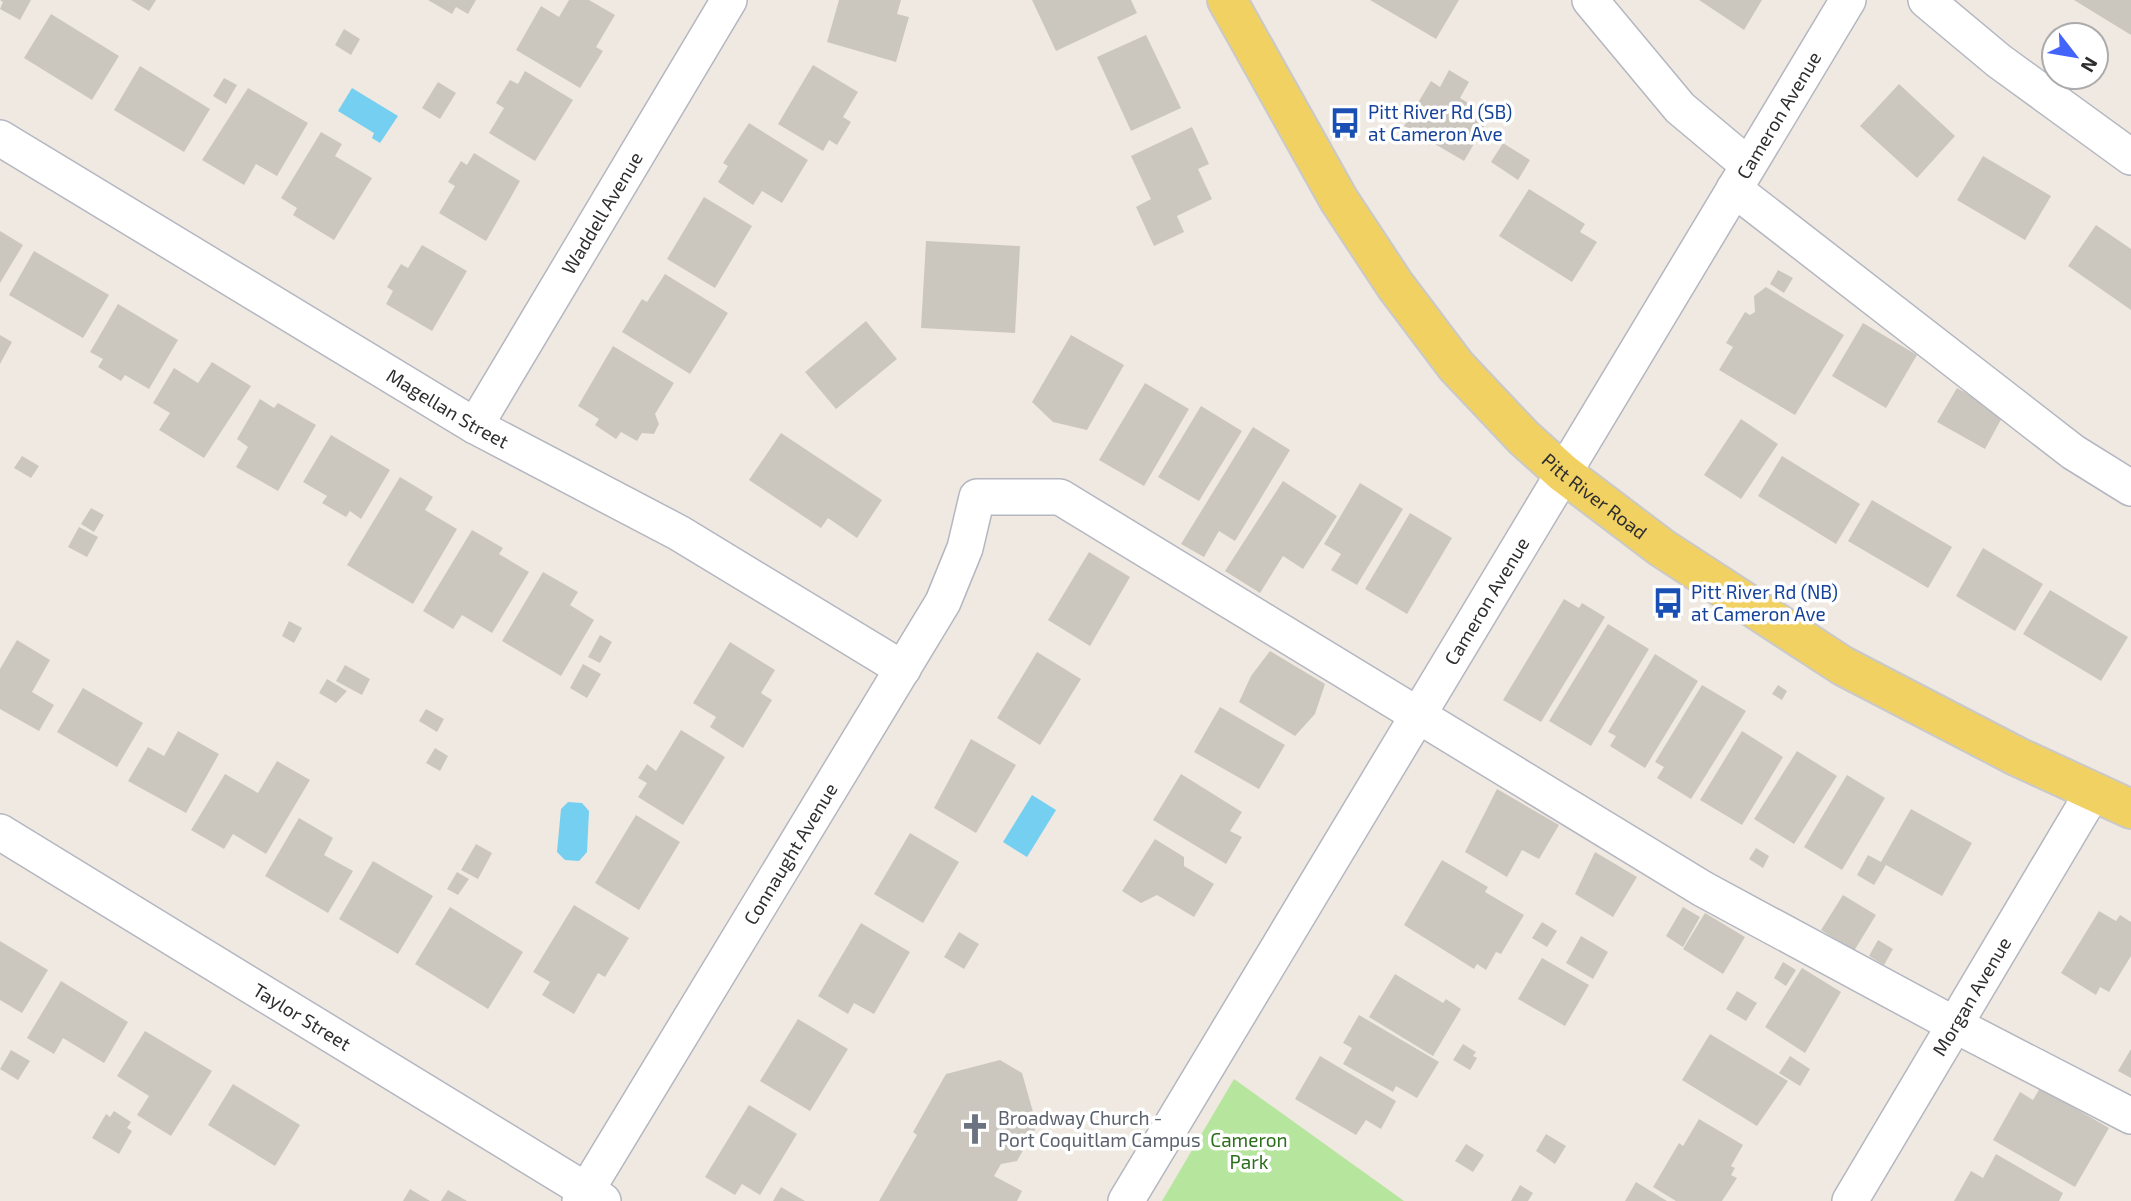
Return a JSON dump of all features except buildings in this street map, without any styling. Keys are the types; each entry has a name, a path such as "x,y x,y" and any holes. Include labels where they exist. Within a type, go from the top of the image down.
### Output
{"main road":[{"name":"Pitt River Road","path":"1227,0 1339,200 1395,285 1456,366 1563,474 1662,548 1843,666 2018,757 2131,809"}],"street":[{"name":"Waddell Avenue","path":"475,426 729,0"},
{"path":"1590,0 1741,177 2073,452 2131,488"},
{"name":"Cameron Avenue","path":"1126,1201 1416,714 1848,0"},
{"path":"1926,0 1999,61 2131,158"},
{"name":"Magellan Street","path":"0,138 475,426 679,533 903,669"},
{"name":"Connaught Avenue","path":"590,1198 943,602 955,574 976,498 1060,497 1416,714"},
{"path":"1416,714 1703,889 1956,1026 2131,1115"},
{"name":"Morgan Avenue","path":"1850,1201 2093,792"},
{"name":"Taylor Street","path":"0,832 590,1198"}],"green space":[{"name":"Cameron Park","path":"1234,1079 1404,1201 1162,1201"}],"water":[{"path":"352,88 398,116 380,143 372,138 374,133 338,111"},
{"path":"1032,795 1056,810 1027,857 1003,842"},
{"path":"568,802 582,803 589,811 587,852 579,861 565,860 557,852 561,809"}],"place":[{"name":"Pitt River Rd (SB) at Cameron Ave","path":"1345,123"},
{"name":"Pitt River Rd (NB) at Cameron Ave","path":"1668,603"},
{"name":"Broadway Church - Port Coquitlam Campus","path":"975,1129"}]}
